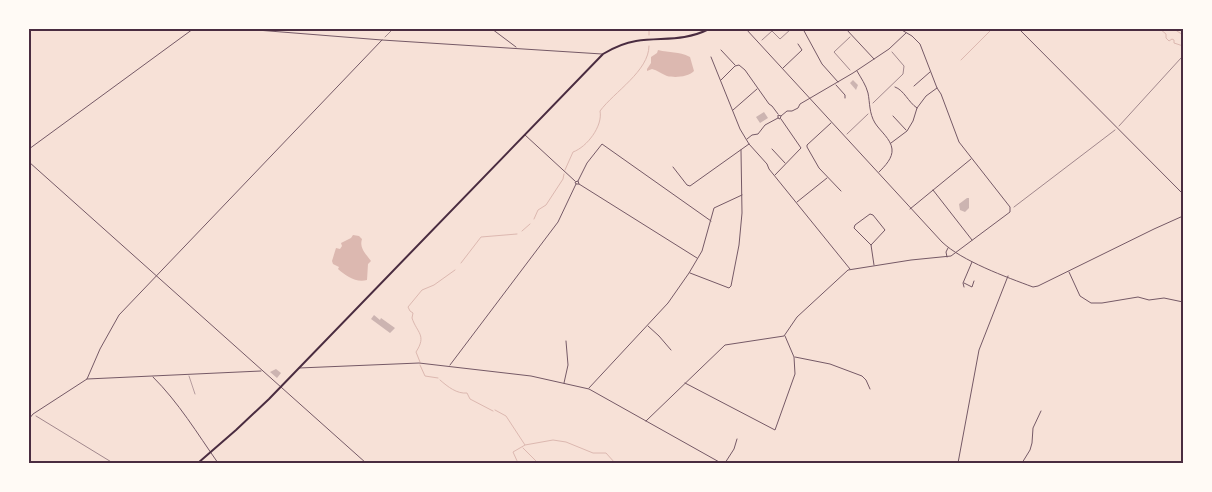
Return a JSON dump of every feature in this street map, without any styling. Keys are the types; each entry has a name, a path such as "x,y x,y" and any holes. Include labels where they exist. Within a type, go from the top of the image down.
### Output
{"main road":[{"path":"198,463 281,387 603,54 613,48 634,41 682,38 709,29"}],"street":[{"path":"29,149 193,29"},
{"path":"244,29 603,54"},
{"path":"492,29 516,48"},
{"path":"746,29 910,209 948,248 972,261 1033,287 1038,286 1183,216"},
{"path":"803,29 822,64 838,83"},
{"path":"846,29 874,59"},
{"path":"646,421 725,345 784,336 797,317 850,269 947,257 956,254 1010,212 1011,209 959,142 920,44 900,29"},
{"path":"1019,29 1183,194"},
{"path":"746,139 758,134 765,125 787,111 798,108 810,98 853,74 889,48 906,32"},
{"path":"87,379 116,319 382,40"},
{"path":"782,68 802,50 798,44"},
{"path":"721,50 735,66 738,65 745,70 801,148 774,175"},
{"path":"711,57 732,111 749,144 850,269"},
{"path":"720,80 735,66"},
{"path":"857,71 868,93 875,122 890,143 892,154 888,162 878,173"},
{"path":"914,86 931,71"},
{"path":"835,84 845,95 845,98"},
{"path":"895,87 900,89 910,103 917,108"},
{"path":"890,143 907,131 913,121 917,108 926,96 937,88"},
{"path":"732,111 757,89"},
{"path":"893,116 907,131"},
{"path":"831,122 807,147 819,168 841,191"},
{"path":"524,135 577,183 698,259"},
{"path":"449,366 558,222 587,163 602,144 711,221"},
{"path":"673,168 689,186 749,144"},
{"path":"772,148 786,163"},
{"path":"689,273 730,288 741,233 740,150"},
{"path":"910,209 972,158"},
{"path":"29,162 366,463"},
{"path":"796,203 827,178"},
{"path":"933,190 972,241"},
{"path":"589,389 668,303 689,273 702,251 715,207 742,195"},
{"path":"871,245 886,230 870,214 855,225 854,228 871,245 874,266"},
{"path":"947,257 948,248"},
{"path":"964,287 963,283 972,261"},
{"path":"1069,272 1080,296 1091,303 1138,297 1149,300 1164,298 1183,302"},
{"path":"958,463 979,350 1008,276"},
{"path":"963,283 972,287 974,281"},
{"path":"648,325 671,350"},
{"path":"685,383 775,430 795,374 794,357 784,336"},
{"path":"564,383 568,367 566,341"},
{"path":"794,357 830,364 862,376 870,389"},
{"path":"299,368 419,363 515,373 564,383 589,389 721,463"},
{"path":"29,419 31,415 87,379 258,372 262,370"},
{"path":"153,377 170,393 189,418 218,463"},
{"path":"1022,463 1030,450 1033,428 1041,411"},
{"path":"725,463 734,449 737,439"}],"lane":[{"path":"189,375 195,394"}],"path":[{"path":"382,40 393,29"},
{"path":"760,43 772,31 780,39 791,29"},
{"path":"852,34 834,52 853,74"},
{"path":"870,106 904,74 904,65 889,48"},
{"path":"1011,209 1117,128 1180,58 1183,58"},
{"path":"844,137 871,111"},
{"path":"31,415 113,463"}],"shaded area":[{"path":"658,50 690,57 694,71 685,76 674,77 652,69 647,71 651,63 651,57"},
{"path":"353,235 359,236 362,239 362,248 371,261 368,264 367,280 355,280 338,269 339,267 333,264 332,261 336,248 340,249 341,243"}],"building":[{"path":"853,80 858,85 856,90 850,83"},
{"path":"764,112 768,118 760,123 756,117"},
{"path":"969,198 969,208 965,212 960,210 959,204"},
{"path":"374,315 395,328 390,333 371,319"},
{"path":"276,369 281,373 277,378 270,372"}],"waterway":[{"path":"649,29 649,35"},
{"path":"961,60 992,29"},
{"path":"1160,29 1166,34 1166,38 1169,41 1172,39 1174,43 1183,46"},
{"path":"1174,29 1183,35"},
{"path":"565,170 573,152 584,146 593,135 599,123 600,111 637,73 643,64 649,46"},
{"path":"534,219 538,210 546,205 563,179 564,174"},
{"path":"522,231 530,224"},
{"path":"461,263 481,237 517,234"},
{"path":"420,362 416,352 421,338 412,318 413,313 408,307 422,290 434,285 455,270"},
{"path":"420,365 425,376 438,378"},
{"path":"440,380 456,391 467,393 470,399 493,411"},
{"path":"495,410 506,416 525,445 513,452 518,463"},
{"path":"525,445 553,440 566,442 593,453 606,453 615,463"},
{"path":"523,448 538,463"}]}
